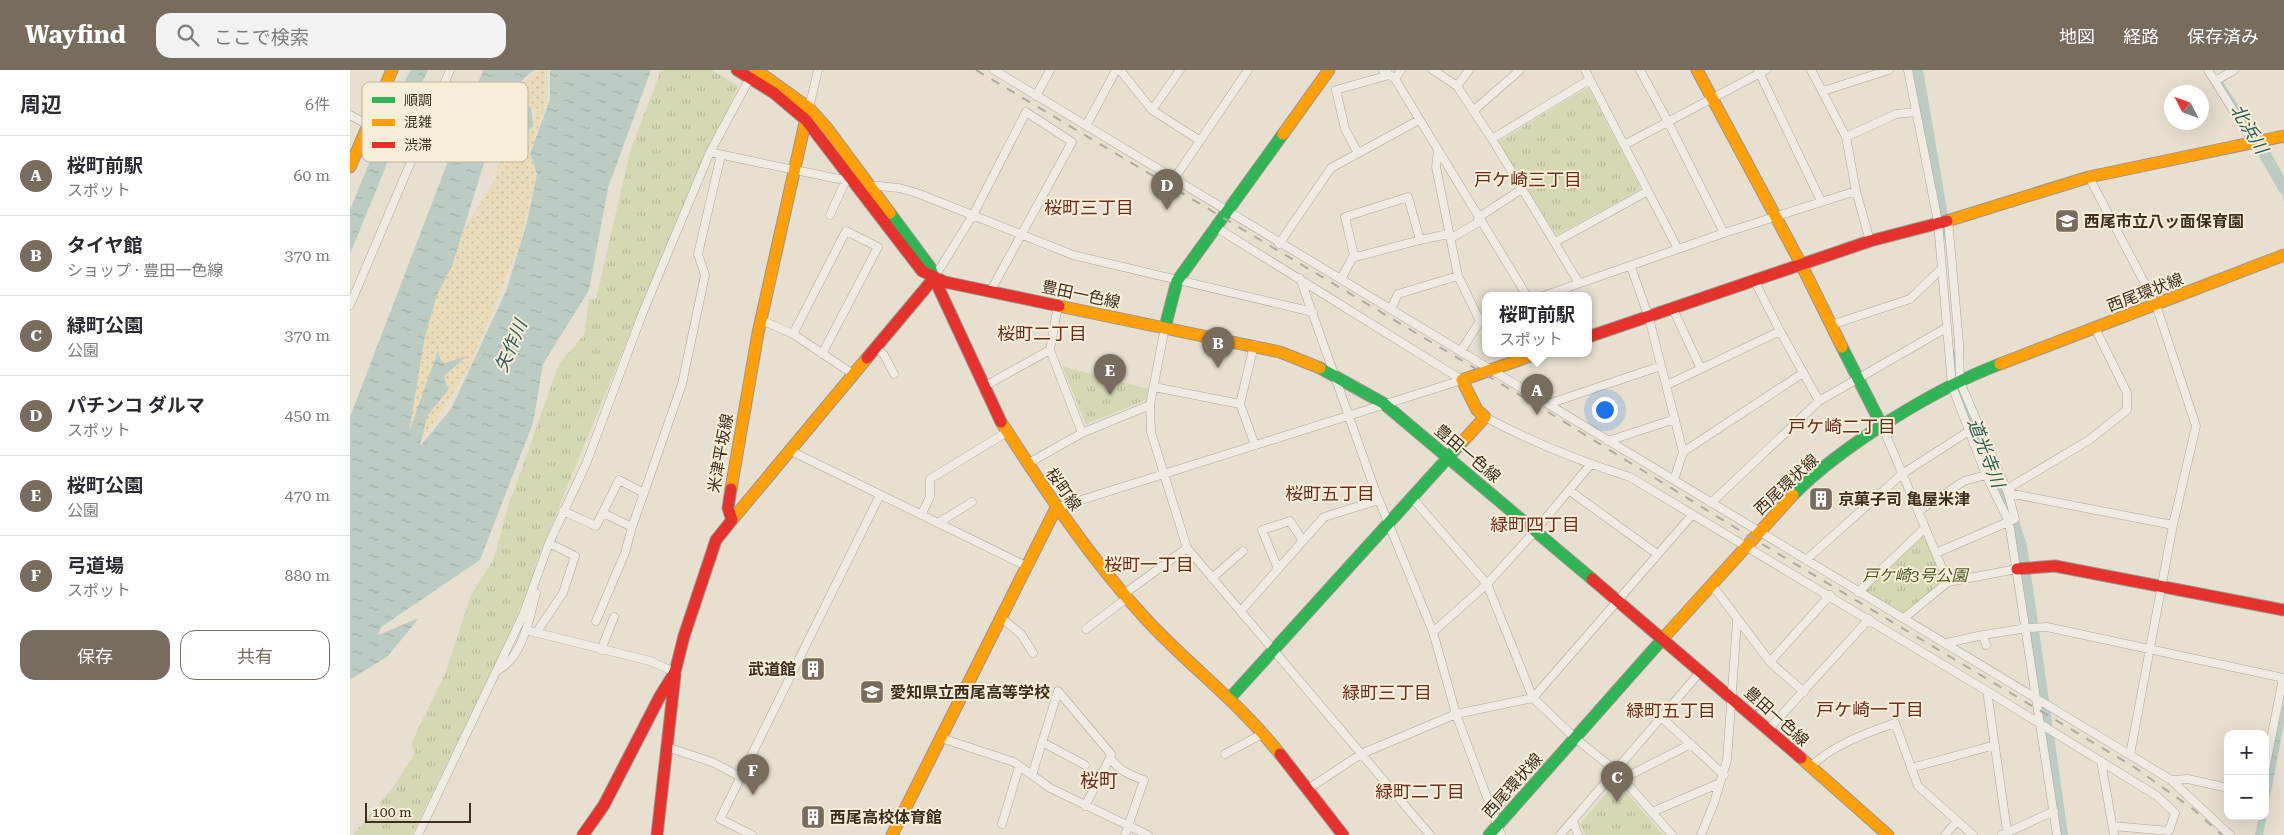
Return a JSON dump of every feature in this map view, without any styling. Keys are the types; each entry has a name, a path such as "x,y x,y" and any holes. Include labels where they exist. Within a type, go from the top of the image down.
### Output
{"street":[{"path":"387,82 392,70"},
{"path":"445,82 450,70"},
{"path":"809,108 818,70"},
{"path":"994,70 1279,244 1461,351 2171,780 2230,835"},
{"path":"1086,126 1116,70"},
{"path":"1120,70 1152,110 1199,140"},
{"path":"1152,110 1180,70"},
{"path":"1174,180 1199,140 1248,70"},
{"path":"1329,70 1228,213 1177,281 1165,328 1150,405 1151,432 1187,548 1430,835"},
{"path":"1358,153 1345,129 1336,90 1401,70"},
{"path":"1433,70 1457,86 1492,139 1579,283"},
{"path":"1457,86 1469,70"},
{"path":"1473,111 1520,70"},
{"path":"1584,70 1678,249"},
{"path":"1640,70 1724,233"},
{"path":"1697,70 1801,264 1883,428 1948,582"},
{"path":"1811,70 1846,137 1856,191 1870,241"},
{"path":"1823,91 1889,70"},
{"path":"1908,70 1916,112 1943,221 1959,343 1956,384 2008,493 2057,835"},
{"path":"2208,70 2218,80 2256,141"},
{"path":"2218,80 2234,70"},
{"path":"1624,145 1761,71 1821,201"},
{"path":"418,835 497,670 536,581 549,543 586,464 643,312 710,152 748,72 809,108 930,267 934,278"},
{"name":"豊田一色線","path":"748,72 806,120 850,181 922,271 934,278 990,292 1254,345 1312,363 1384,403 1730,695 1888,835"},
{"path":"1036,96 1046,72"},
{"path":"1389,74 1525,292"},
{"path":"1492,139 1589,80"},
{"name":"米津平坂線","path":"732,520 728,508 729,498 761,320 809,108"},
{"path":"657,835 675,672 684,636 714,548 732,520 789,450 934,278 973,215 1026,112 1072,142 990,292"},
{"path":"1846,137 1896,114 1916,112"},
{"path":"350,115 362,122"},
{"path":"1279,244 1331,168 1418,120"},
{"path":"1592,335 1649,318 1870,241 1943,221 2089,176 2284,136"},
{"path":"350,167 362,139"},
{"path":"1438,151 1436,167 1458,276 1482,318"},
{"path":"710,152 795,172 833,176 870,186 899,188 917,193 1073,255 1313,312"},
{"path":"596,621 626,553 632,528 682,384 704,275 698,254 721,155"},
{"path":"350,305 411,162"},
{"path":"2089,176 2156,305 2168,348 2192,409 2196,426 2173,526 2163,589 2130,755"},
{"path":"830,215 850,181"},
{"path":"1352,258 1448,234 1455,236 1477,223 1479,218 1522,189"},
{"path":"1555,242 1648,191"},
{"path":"1554,292 1631,267 1724,233 1856,191"},
{"path":"1341,279 1354,255 1345,218 1408,197 1420,240"},
{"path":"1943,221 1940,270 1946,328 1956,384 1969,430 1986,474 2011,521"},
{"path":"1217,228 1462,380 1477,410 1485,417 1531,442 1590,465 1630,476 1745,547 1830,595 2040,722 2157,796 2175,813 2169,831 2113,826"},
{"path":"793,334 846,231 878,247 822,354"},
{"name":"西尾環状線","path":"1496,832 1575,738 1758,532 1798,490 1850,449 1956,384 1994,366 2284,255"},
{"path":"1631,267 1649,318 1683,452 1674,480"},
{"path":"1831,325 1910,299 1940,270"},
{"path":"1391,309 1398,294 1458,276"},
{"name":"桜町線","path":"934,278 983,387 1007,432 1056,508 1145,618 1230,698"},
{"path":"1300,278 1379,500 1433,632 1456,714 1496,832"},
{"path":"1754,280 1780,332 1819,401"},
{"path":"1058,305 1050,350 1082,433"},
{"path":"1673,309 1701,369"},
{"path":"761,320 793,334 853,374"},
{"path":"1461,351 1482,321"},
{"path":"1711,503 1819,401 1946,328"},
{"path":"2008,493 2012,486 2089,440 2127,410 2127,393 2095,328"},
{"path":"1666,385 1780,332"},
{"path":"1254,345 1240,404 1255,445"},
{"path":"876,347 884,355 894,374"},
{"path":"983,387 1050,350"},
{"path":"892,835 1056,508 1348,414 1462,380 1528,357"},
{"path":"1548,404 1661,366"},
{"path":"1683,452 1803,373"},
{"path":"1154,387 1240,404"},
{"path":"1027,464 1082,433 1150,405"},
{"path":"1343,835 1264,732 1230,698 1413,499 1485,417"},
{"path":"1608,441 1675,418"},
{"path":"1806,560 1902,474 1969,430"},
{"path":"921,515 930,497 930,479 1007,432"},
{"path":"789,450 1026,566"},
{"path":"1433,632 1487,584 1570,491 1590,465"},
{"path":"1919,511 1964,481 1986,474"},
{"path":"563,511 596,526 619,480 644,493"},
{"path":"1570,491 1657,554"},
{"path":"2008,493 2173,526"},
{"path":"752,835 720,819 880,495"},
{"path":"1413,499 1487,584 1533,698 1575,738 1616,771 1672,835"},
{"path":"1241,611 1324,517 1379,500"},
{"path":"938,523 972,502"},
{"path":"602,513 632,528"},
{"path":"1308,789 1361,754 1456,714 1533,698 1692,515"},
{"path":"1278,569 1262,530 1290,521 1303,540"},
{"path":"1936,553 2011,521"},
{"path":"1858,592 1925,528"},
{"path":"536,633 564,593 575,556 549,543"},
{"path":"1086,629 1187,548"},
{"path":"1212,578 1243,551"},
{"path":"1904,618 1948,582 2018,569 2056,566 2163,589 2284,610"},
{"path":"497,670 506,665 526,630 536,592 536,581"},
{"path":"1712,585 1737,621 1770,662 1804,692"},
{"path":"1770,662 1830,595"},
{"path":"1000,617 1021,634 1033,654"},
{"path":"601,650 614,618"},
{"path":"1768,730 1869,619"},
{"path":"1701,835 1724,775 1730,726 1730,695 1737,621"},
{"path":"1946,643 2027,628 2047,627 2284,678 2269,751"},
{"path":"526,630 650,661 675,672"},
{"path":"1984,635 1986,645"},
{"path":"1560,835 1701,671"},
{"path":"584,835 604,805 659,698 675,672"},
{"path":"1032,775 1058,691 1111,754 1085,806"},
{"path":"1987,691 1995,745 2004,833 2054,811"},
{"path":"1662,717 1724,775"},
{"path":"1810,767 1817,760 1858,736 1894,723 1918,786 1973,835"},
{"path":"1225,754 1264,732"},
{"path":"941,738 1001,756 1085,806 1148,835"},
{"path":"1042,742 1085,765"},
{"path":"1622,779 1691,744"},
{"path":"1911,768 1995,745"},
{"path":"667,747 712,762 741,776"},
{"path":"1110,758 1122,771 1144,780 1125,835"},
{"path":"2101,761 2114,835"},
{"path":"1002,824 1020,766"},
{"path":"2171,780 2188,780 2224,787"},
{"path":"1652,812 1720,783"},
{"path":"1573,821 1578,835"},
{"path":"1945,835 1957,821"}],"sand":[{"path":"540,70 547,70 547,98 530,154 537,173 522,234 516,236 523,236 468,370 399,475 404,371 461,234 493,183 500,162 528,162 528,132 536,111 530,107 528,108 528,82 523,82"}],"green space":[{"path":"661,70 712,70 738,86 656,270 506,641 412,835 353,835 397,782 415,753 411,744 445,674 471,595 493,561 508,507 559,364 584,335 589,299 596,299 630,152"},
{"path":"1588,87 1641,189 1556,235 1498,142"},
{"path":"1062,366 1148,389 1146,400 1086,424"},
{"name":"戸ケ崎3号公園","path":"1924,535 1943,581 1905,613 1864,590"},
{"path":"1617,781 1663,835 1585,835 1580,824"}],"water":[{"path":"411,70 428,70 422,82 404,82"},
{"path":"483,70 534,70 520,82 478,82"},
{"name":"矢作川","path":"550,70 651,70 608,188 589,290 543,364 533,423 480,560 381,627 378,635 419,618 388,656 350,680 350,417 448,162 485,162 452,266 437,295 425,336 409,432 438,351 442,364 467,356 444,376 448,390 427,416 420,446 451,409 506,291 526,226 537,174 530,154 550,99"},
{"name":"北浜川","path":"2223,82 2259,136 2252,138 2220,84"},
{"path":"531,106 533,127 528,129 528,108"},
{"name":"北浜川","path":"2265,148 2284,183 2284,203 2281,185 2261,150"},
{"path":"370,162 388,162 350,254 350,210"},
{"path":"2284,699 2284,723 2269,803 2269,768"},
{"path":"2258,820 2266,820 2263,835 2255,835"}],"waterway":[{"name":"道光寺川","path":"1917,70 1941,210 1942,234"},
{"name":"北浜川","path":"2252,132 2284,188"},
{"name":"道光寺川","path":"1953,356 1956,379 1989,465 2004,495 2021,546 2062,835"}],"railway":[{"path":"976,70 1548,412 1752,538 2134,767 2193,809 2222,835"}],"traffic: fast":[{"path":"1165,327 1177,281 1283,134"},
{"path":"890,213 930,267 934,278"},
{"path":"1842,347 1883,428"},
{"path":"1793,495 1837,457 1890,420 1947,388 2000,364"},
{"path":"1320,368 1383,403 1592,579"},
{"path":"1230,698 1464,440"},
{"path":"1489,835 1667,634"}],"traffic: slow":[{"path":"387,82 392,70"},
{"path":"756,70 809,108 827,128 890,213"},
{"path":"1283,134 1329,70"},
{"path":"1697,70 1801,264 1842,347"},
{"path":"731,489 758,333 807,114"},
{"path":"1947,221 2089,177 2284,136"},
{"path":"350,167 362,139"},
{"path":"2000,364 2284,255"},
{"path":"1059,306 1280,352 1320,368"},
{"path":"1464,440 1485,417 1477,410 1462,380 1527,357"},
{"path":"732,520 867,358"},
{"path":"1001,422 1068,522 1124,594 1161,635 1248,718 1280,754"},
{"path":"1667,634 1793,495"},
{"path":"892,835 1056,508"},
{"path":"1801,758 1888,835"}],"traffic: jam":[{"path":"737,70 774,93 806,120 922,271 945,282 1059,306"},
{"path":"1592,336 1870,241 1947,221"},
{"path":"867,358 934,278 1001,422"},
{"path":"583,835 604,805 659,698 675,672 684,636 716,540 732,520 728,508 731,489"},
{"path":"2017,569 2055,566 2284,610"},
{"path":"1592,579 1801,758"},
{"path":"657,835 675,675"},
{"path":"1280,754 1343,835"}],"place":[{"name":"パチンコ ダルマ","path":"1167,210"},
{"name":"西尾市立八ッ面保育園","path":"2067,221"},
{"name":"タイヤ館","path":"1218,368"},
{"name":"桜町公園","path":"1110,395"},
{"name":"桜町前駅","path":"1537,415"},
{"name":"京菓子司 亀屋米津","path":"1821,499"},
{"name":"武道館","path":"813,669"},
{"name":"愛知県立西尾高等学校","path":"872,692"},
{"name":"弓道場","path":"753,795"},
{"name":"緑町公園","path":"1617,802"},
{"name":"西尾高校体育館","path":"813,817"}],"district":[{"name":"戸ケ崎三丁目","path":"1528,180"},
{"name":"桜町三丁目","path":"1089,208"},
{"name":"桜町二丁目","path":"1042,334"},
{"name":"戸ケ崎二丁目","path":"1842,427"},
{"name":"桜町五丁目","path":"1330,494"},
{"name":"緑町四丁目","path":"1535,525"},
{"name":"桜町一丁目","path":"1149,565"},
{"name":"緑町三丁目","path":"1387,693"},
{"name":"戸ケ崎一丁目","path":"1870,710"},
{"name":"緑町五丁目","path":"1671,711"},
{"name":"桜町","path":"1099,780"},
{"name":"緑町二丁目","path":"1420,792"}]}
